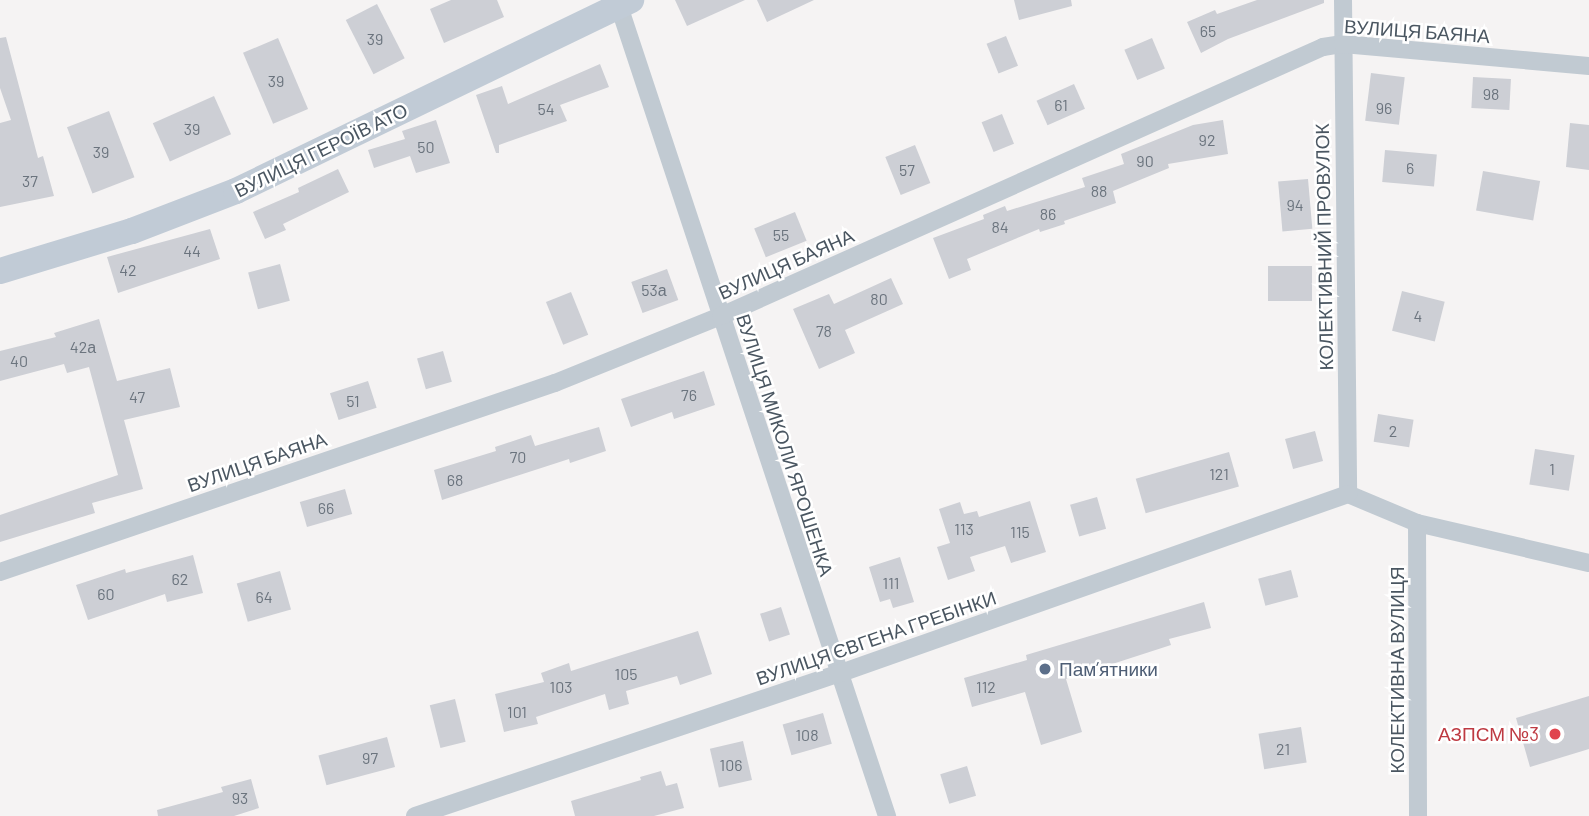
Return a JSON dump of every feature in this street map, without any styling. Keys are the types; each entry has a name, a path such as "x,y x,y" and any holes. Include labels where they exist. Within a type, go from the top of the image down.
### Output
{"street":[{"name":"КОЛЕКТИВНИЙ ПРОВУЛОК","path":"1343,0 1348,494"},
{"name":"ВУЛИЦЯ ГЕРОЇВ АТО","path":"0,271 132,231 236,191 622,2"},
{"name":"ВУЛИЦЯ МИКОЛИ ЯРОШЕНКА","path":"622,2 721,316 887,816"},
{"name":"ВУЛИЦЯ БАЯНА","path":"0,572 526,394 721,316 1323,47 1343,44 1589,66"},
{"path":"1348,494 1417,523 1589,563"},
{"name":"ВУЛИЦЯ ЄВГЕНА ГРЕБІНКИ","path":"415,816 838,674 1348,494"},
{"name":"КОЛЕКТИВНА ВУЛИЦЯ","path":"1417,523 1418,816"}],"building":[{"path":"451,0 497,0 504,17 444,43 430,9"},
{"path":"675,0 745,0 687,26"},
{"path":"757,0 814,0 767,22"},
{"path":"1014,0 1071,0 1072,6 1019,20"},
{"path":"1257,0 1324,0 1324,3 1228,39 1201,53 1187,22 1215,10 1217,14"},
{"path":"377,4 405,58 374,74 346,20"},
{"path":"1006,36 1018,66 999,74 987,44"},
{"path":"6,37 38,158 43,156 54,196 0,207 0,123 11,120 0,88 0,38"},
{"path":"278,38 308,109 273,124 243,53"},
{"path":"1152,38 1165,68 1137,80 1124,50"},
{"path":"600,64 609,87 560,105 567,121 499,145 499,153 496,153 476,95 502,86 508,104"},
{"path":"1371,73 1405,77 1399,125 1365,121"},
{"path":"1473,77 1511,79 1509,110 1471,108"},
{"path":"1074,84 1085,109 1048,125 1037,101"},
{"path":"214,96 231,134 170,162 153,123"},
{"path":"109,111 134,177 92,193 67,127"},
{"path":"1002,114 1014,144 994,152 982,122"},
{"path":"436,120 450,163 416,173 410,156 374,168 368,150 405,139 402,131"},
{"path":"1223,120 1228,154 1168,164 1169,168 1113,191 1116,203 1064,221 1065,224 1040,232 1039,229 967,259 971,270 949,279 933,238 984,219 983,215 1005,206 1007,211 1085,187 1082,178 1124,164 1121,154 1193,125"},
{"path":"1570,123 1589,125 1589,170 1566,167"},
{"path":"915,145 930,183 901,195 885,157"},
{"path":"1385,150 1437,155 1434,186 1382,182"},
{"path":"338,169 349,192 283,224 286,230 265,239 253,212 299,192 298,188"},
{"path":"1483,171 1540,181 1533,220 1476,210"},
{"path":"1308,179 1312,229 1282,231 1278,182"},
{"path":"795,212 807,241 766,257 754,228"},
{"path":"210,229 220,259 118,293 107,257"},
{"path":"280,264 290,301 258,309 248,273"},
{"path":"1268,266 1312,266 1312,301 1268,301"},
{"path":"667,269 678,300 643,313 631,282"},
{"path":"891,278 903,304 845,330 855,353 819,369 793,309 829,294 834,304"},
{"path":"1402,291 1445,302 1435,341 1392,331"},
{"path":"571,292 588,335 563,345 546,302"},
{"path":"99,319 117,381 170,368 180,407 124,420 143,489 92,503 95,513 0,542 0,515 118,475 89,367 67,373 64,364 0,381 0,351 56,337 54,333"},
{"path":"443,351 452,382 426,389 417,358"},
{"path":"704,371 715,405 674,419 672,412 631,427 621,399"},
{"path":"368,381 377,408 339,420 330,393"},
{"path":"1378,414 1414,420 1409,447 1374,442"},
{"path":"599,427 606,451 570,463 569,459 442,500 434,470 496,451 495,447 531,435 535,446"},
{"path":"1315,431 1323,461 1293,469 1285,439"},
{"path":"1535,449 1575,455 1569,491 1529,485"},
{"path":"1229,452 1239,487 1146,513 1136,479"},
{"path":"345,489 352,514 307,527 300,502"},
{"path":"1097,497 1106,529 1079,536 1070,505"},
{"path":"1030,501 1046,552 1011,563 1005,546 970,557 975,571 948,580 937,547 950,543 939,509 960,502 964,514 977,511 979,517"},
{"path":"193,555 203,593 167,602 165,594 88,620 76,585 125,569 126,573"},
{"path":"900,557 914,602 893,608 890,599 880,602 869,567"},
{"path":"1291,570 1298,597 1265,606 1258,579"},
{"path":"280,571 291,609 248,622 237,583"},
{"path":"1204,602 1211,628 1169,639 1171,645 1066,679 1082,732 1041,745 1025,692 972,707 964,678 1027,660 1026,655"},
{"path":"781,607 790,635 769,641 760,614"},
{"path":"698,631 712,674 680,685 677,676 626,691 629,704 609,710 605,694 536,717 538,724 504,732 495,694 544,682 541,673 569,663 571,671"},
{"name":"АЗПСМ №3","path":"1589,696 1589,749 1530,767 1516,718"},
{"path":"455,699 466,742 440,748 430,705"},
{"path":"823,713 832,744 791,755 783,725"},
{"path":"1301,727 1307,763 1264,769 1259,734"},
{"path":"387,737 395,767 326,785 318,755"},
{"path":"743,741 752,780 719,788 710,749"},
{"path":"967,766 976,796 949,804 940,774"},
{"path":"661,771 666,786 677,783 684,808 654,816 575,816 571,801 641,780 640,777"},
{"path":"251,779 259,808 234,816 158,816 157,810 223,792 221,787"}],"place":[{"name":"Памʼятники","path":"1045,669"},
{"name":"АЗПСМ №3","path":"1555,734"}]}
